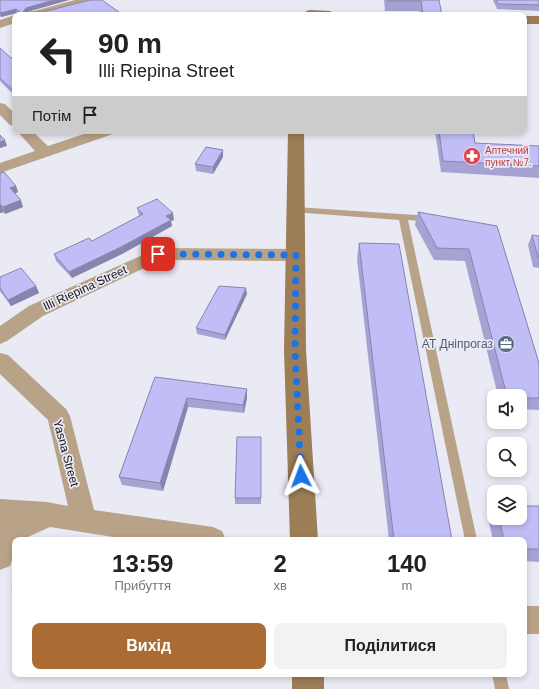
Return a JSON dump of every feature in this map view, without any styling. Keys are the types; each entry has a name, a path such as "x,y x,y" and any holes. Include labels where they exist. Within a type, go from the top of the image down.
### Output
{"street":[{"path":"37,12 55,3 88,0"},
{"path":"309,12 311,0"},
{"path":"55,3 67,12"},
{"path":"527,20 539,20"},
{"path":"0,24 12,21"},
{"path":"0,108 12,119"},
{"path":"27,134 45,152"},
{"path":"0,168 99,134"},
{"path":"296,134 295,350 304,537"},
{"name":"Illi Riepina Street","path":"0,336 36,311 158,254 296,255"},
{"name":"Yasna Street","path":"0,361 58,416 84,520"},
{"path":"0,511 49,515 194,537"},
{"path":"0,557 7,533 49,515"},
{"path":"527,620 539,620"},
{"path":"308,677 308,689"}],"lane":[{"path":"296,210 438,219"},
{"path":"403,217 470,537"},
{"path":"500,677 502,689"}],"building":[{"path":"0,0 54,0 26,8 23,12 16,9 0,13"},
{"path":"90,0 102,0 119,12 43,12"},
{"path":"439,0 441,12 423,12 421,1 387,1"},
{"path":"496,0 539,0 539,5 498,4"},
{"path":"0,48 12,58 12,89 0,78"},
{"path":"439,134 474,134 475,143 539,146 539,166 443,161"},
{"path":"0,135 5,140 0,142"},
{"path":"206,147 223,150 213,167 195,164"},
{"path":"4,172 16,186 10,188 21,200 3,207 0,205 0,173"},
{"path":"157,199 173,213 166,216 171,220 121,247 69,272 54,254 89,238 92,241 143,214 137,208"},
{"path":"418,212 497,226 539,363 539,398 527,398 527,389 505,389 469,249 437,248"},
{"path":"532,235 539,236 539,257 538,257"},
{"path":"359,243 399,244 451,537 394,537"},
{"path":"21,268 36,286 8,300 0,288 0,277"},
{"path":"219,286 246,288 225,335 196,328"},
{"path":"155,377 247,389 243,405 187,398 160,483 119,477"},
{"path":"237,437 261,437 261,498 235,498"},
{"path":"527,506 539,506 539,549 527,549 527,537 503,537 501,525 527,525"}],"place":[{"name":"Аптечний пункт №7.","path":"472,156"},
{"name":"АТ Дніпрогаз","path":"506,344"}],"route":[{"path":"158,254 296,255 295,350 301,476"}]}
